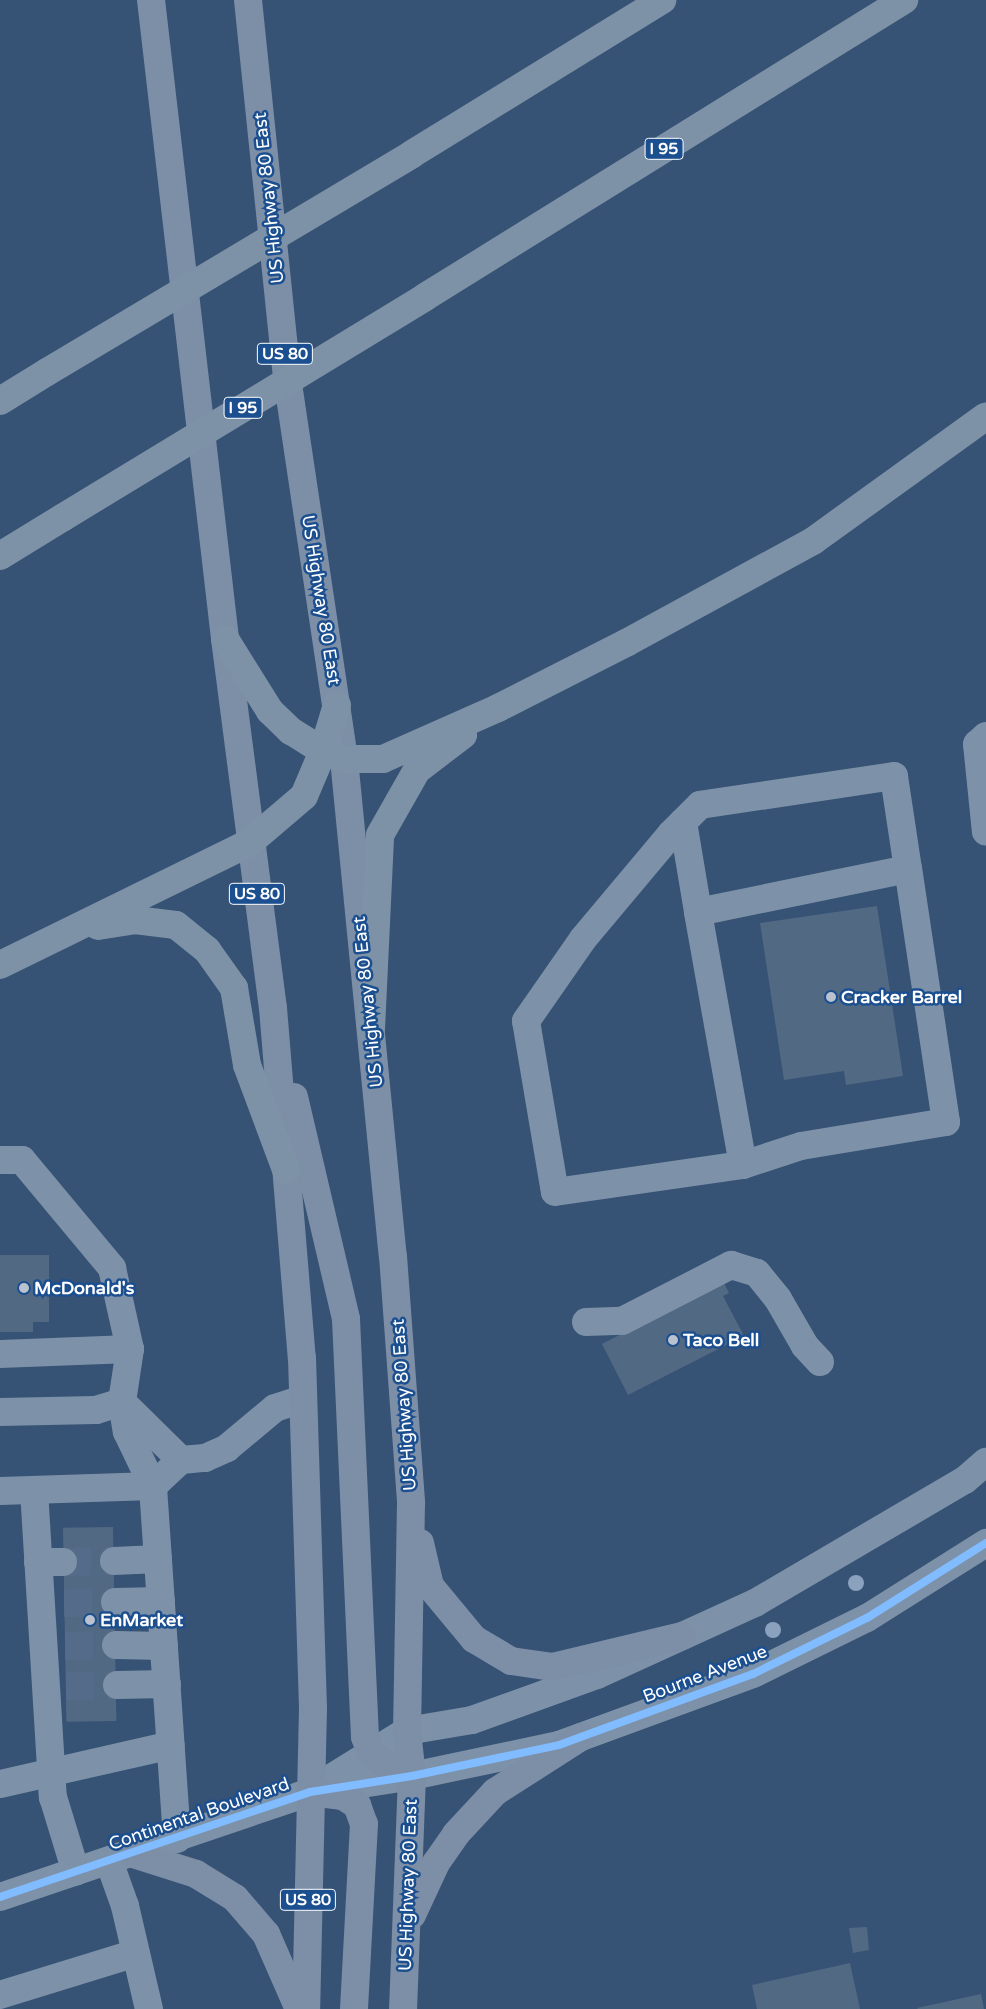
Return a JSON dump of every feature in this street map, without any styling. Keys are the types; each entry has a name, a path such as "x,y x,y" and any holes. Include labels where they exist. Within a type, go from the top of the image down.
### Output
{"highway":[{"path":"0,401 412,154 662,0"},
{"name":"I 95","path":"0,556 425,297 904,0"},
{"path":"225,639 270,711 291,731 334,755 383,759 498,708 626,643 812,541 986,416"},
{"path":"0,965 250,843 304,796 334,755 337,706"},
{"path":"371,1028 380,835 417,770 498,708"},
{"path":"75,930 135,920 176,925 207,950 234,988 248,1066 286,1170"}],"main road":[{"name":"US 80","path":"151,0 225,639 250,843 273,1008 286,1170 303,1399 313,1708 306,2009"},
{"name":"US Highway 80 East","path":"248,0 287,377 337,706"},
{"name":"US Highway 80 East","path":"334,755 371,1028 411,1503 407,1731 412,1776 403,2009"},
{"path":"273,1008 346,1319 365,1737 371,1753 391,1768 412,1776"},
{"path":"411,1503 430,1586 474,1639 511,1661 552,1667 682,1636"},
{"path":"407,1926 436,1863 476,1812 495,1792 581,1736"},
{"path":"310,1792 343,1796 357,1805 364,1824 354,2009"},
{"path":"121,1857 196,1874 235,1898 266,1934 299,2009"}],"street":[{"path":"986,736 977,744 986,832"},
{"path":"894,776 946,1122 801,1146 743,1165 555,1192 526,1021 584,939 683,822 700,805 894,776"},
{"path":"683,822 743,1165"},
{"path":"698,912 908,868"},
{"path":"0,1160 22,1160 112,1268 130,1349 122,1402 127,1432 153,1486 177,1839"},
{"path":"586,1322 622,1321 731,1265 757,1273 778,1299 805,1346 820,1362"},
{"path":"0,1335 25,1336 64,1351"},
{"path":"0,1354 130,1349"},
{"path":"0,1491 153,1486 181,1460 204,1458 227,1448 275,1408 303,1399"},
{"path":"0,1412 96,1410 122,1402"},
{"path":"122,1402 181,1460"},
{"path":"310,1792 407,1731 472,1720 597,1675 755,1603 965,1480 986,1462"},
{"path":"34,1490 51,1562 56,1686 51,1770 53,1797 76,1872"},
{"name":"Bourne Avenue","path":"412,1776 559,1745 753,1674 867,1618 986,1543"},
{"path":"114,1561 158,1559"},
{"path":"115,1602 161,1601"},
{"path":"116,1645 164,1646"},
{"path":"116,1685 167,1684"},
{"path":"0,1784 51,1770 171,1745"},
{"name":"Continental Boulevard","path":"0,1897 177,1839 310,1792 412,1776"},
{"path":"121,1857 125,1906 149,2009"},
{"path":"0,1996 136,1953"}],"building":[{"name":"Cracker Barrel","path":"877,906 903,1076 846,1085 844,1071 784,1080 760,923"},
{"name":"McDonald's","path":"0,1255 49,1255 49,1322 33,1322 33,1332 0,1332"},
{"name":"Taco Bell","path":"723,1281 729,1293 723,1296 744,1336 628,1395 602,1344"},
{"name":"EnMarket","path":"113,1527 116,1721 66,1722 63,1528"},
{"path":"867,1927 869,1950 853,1953 849,1928"},
{"path":"850,1963 860,2009 757,2009 752,1985"},
{"path":"981,1994 984,2009 917,2008"}],"tunnel":[{"path":"63,1562 114,1561"},
{"path":"64,1603 115,1602"},
{"path":"65,1646 116,1645"},
{"path":"66,1686 117,1685"}],"cycle path":[{"path":"0,1897 310,1792 412,1776 559,1745 753,1674 867,1618 986,1543"}],"place":[{"name":"Cracker Barrel","path":"831,997"},
{"name":"McDonald's","path":"24,1288"},
{"name":"Taco Bell","path":"673,1340"},
{"name":"EnMarket","path":"90,1620"}]}
